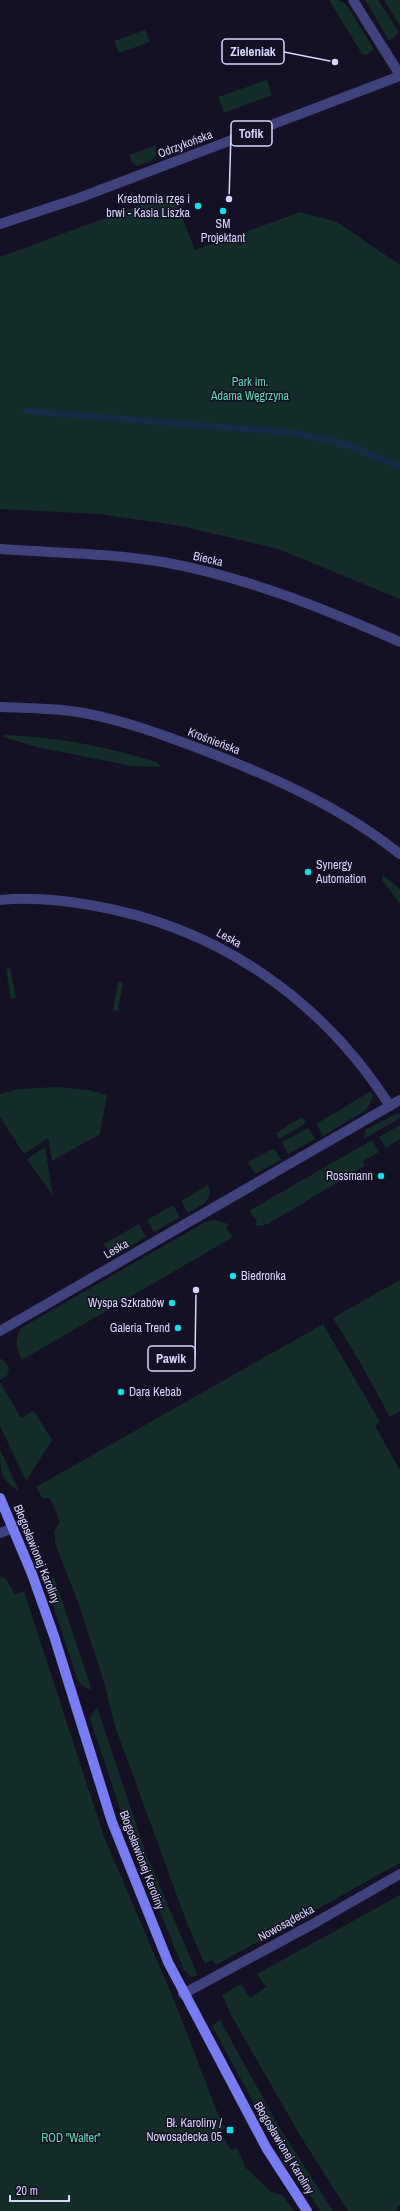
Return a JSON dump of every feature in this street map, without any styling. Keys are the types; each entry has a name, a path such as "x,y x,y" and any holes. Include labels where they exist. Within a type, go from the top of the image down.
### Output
{"street":[{"path":"353,0 400,75"},
{"name":"Odrzykońska","path":"0,224 79,198 400,75"},
{"name":"Biecka","path":"0,549 103,555 163,562 248,582 310,603 400,642"},
{"name":"Krośnieńska","path":"0,707 82,713 158,732 294,788 342,813 380,838 400,854"},
{"name":"Leska","path":"0,900 61,900 107,908 180,928 220,946 263,973 306,1006 324,1023 372,1079 390,1106"},
{"name":"Leska","path":"0,1330 400,1100"},
{"name":"Błogosławionej Karoliny","path":"0,1498 54,1636 116,1833 168,1962 183,1994 267,2150 307,2211"},
{"path":"0,1533 13,1528"},
{"name":"Nowosądecka","path":"183,1994 313,1924 400,1874"}],"green space":[{"path":"329,0 338,0 346,4 374,49 366,55 362,54"},
{"path":"365,0 378,0 398,31 397,35 389,41"},
{"path":"384,0 400,0 400,26"},
{"path":"145,30 150,42 119,53 114,41"},
{"path":"267,80 272,95 224,113 218,97"},
{"path":"156,145 156,155 151,161 138,166 132,163 129,155"},
{"name":"Park im. Adama Węgrzyna","path":"172,193 195,250 300,212 337,222 400,265 400,599 278,549 181,526 99,514 0,509 0,257"},
{"path":"4,735 81,743 118,751 156,762 162,767 132,766 36,747 4,737"},
{"path":"382,874 400,889 400,904 382,880"},
{"path":"10,968 16,998 11,999 6,969"},
{"path":"118,982 123,982 118,1011 113,1010"},
{"path":"56,1087 89,1090 107,1095 100,1134 52,1161 48,1138 24,1154 0,1117 0,1094 19,1089"},
{"path":"371,1091 373,1098 366,1110 323,1136 316,1124"},
{"path":"396,1114 400,1114 400,1118 364,1139 366,1129"},
{"path":"302,1117 306,1123 279,1139 276,1133"},
{"path":"400,1125 400,1139 386,1148 379,1137"},
{"path":"308,1128 315,1139 288,1154 282,1142"},
{"path":"372,1140 379,1152 363,1161 365,1166 268,1224 259,1226 255,1225 257,1221 249,1211"},
{"path":"45,1147 53,1196 27,1159"},
{"path":"274,1148 281,1160 255,1174 248,1162"},
{"path":"208,1185 210,1190 208,1199 188,1213 181,1201"},
{"path":"173,1205 180,1217 154,1232 147,1220"},
{"path":"215,1220 228,1224 226,1228 233,1237 22,1360 17,1344 21,1328 205,1222"},
{"path":"139,1224 146,1237 112,1257 104,1244"},
{"path":"400,1280 400,1411 390,1417 360,1362 333,1318"},
{"path":"323,1324 380,1422 375,1426 400,1470 400,1863 216,1965 212,1960 205,1964 188,1926 115,1726 104,1682 79,1605 55,1543 54,1531 60,1522 50,1498 42,1498 36,1487"},
{"path":"0,1358 6,1363 9,1369 7,1376 0,1380"},
{"path":"0,1382 21,1418 34,1411 52,1440 26,1481 0,1426"},
{"path":"0,1449 19,1491 8,1483 2,1473"},
{"name":"ROD \"Walter\"","path":"0,1576 6,1579 15,1594 24,1591 104,1837 174,2000 218,2114 225,2128 220,2131 231,2150 237,2148 246,2168 270,2191 283,2196 294,2211 0,2211"},
{"path":"54,1577 92,1690 82,1686 78,1681 45,1581"},
{"path":"97,1707 145,1851 198,1976 191,1977 184,1970 130,1839 90,1718"},
{"path":"400,1895 400,2205 396,2208 398,2211 348,2211 301,2137 231,2015 222,1995 241,1984 250,1998 266,1987 257,1974"},
{"path":"220,2020 278,2125 333,2211 320,2211 268,2129 212,2026"}],"waterway":[{"path":"26,411 297,433 352,446 400,467"}],"place":[{"name":"Zieleniak","path":"335,62"},
{"name":"Tofik","path":"229,199"},
{"name":"Kreatornia rzęs i brwi - Kasia Liszka","path":"198,206"},
{"name":"SM Projektant","path":"223,211"},
{"name":"Synergy Automation","path":"308,872"},
{"name":"Rossmann","path":"381,1176"},
{"name":"Biedronka","path":"233,1276"},
{"name":"Pawik","path":"196,1290"},
{"name":"Wyspa Szkrabów","path":"172,1303"},
{"name":"Galeria Trend","path":"178,1328"},
{"name":"Dara Kebab","path":"121,1392"},
{"name":"Bł. Karoliny / Nowosądecka 05","path":"230,2130"}]}
